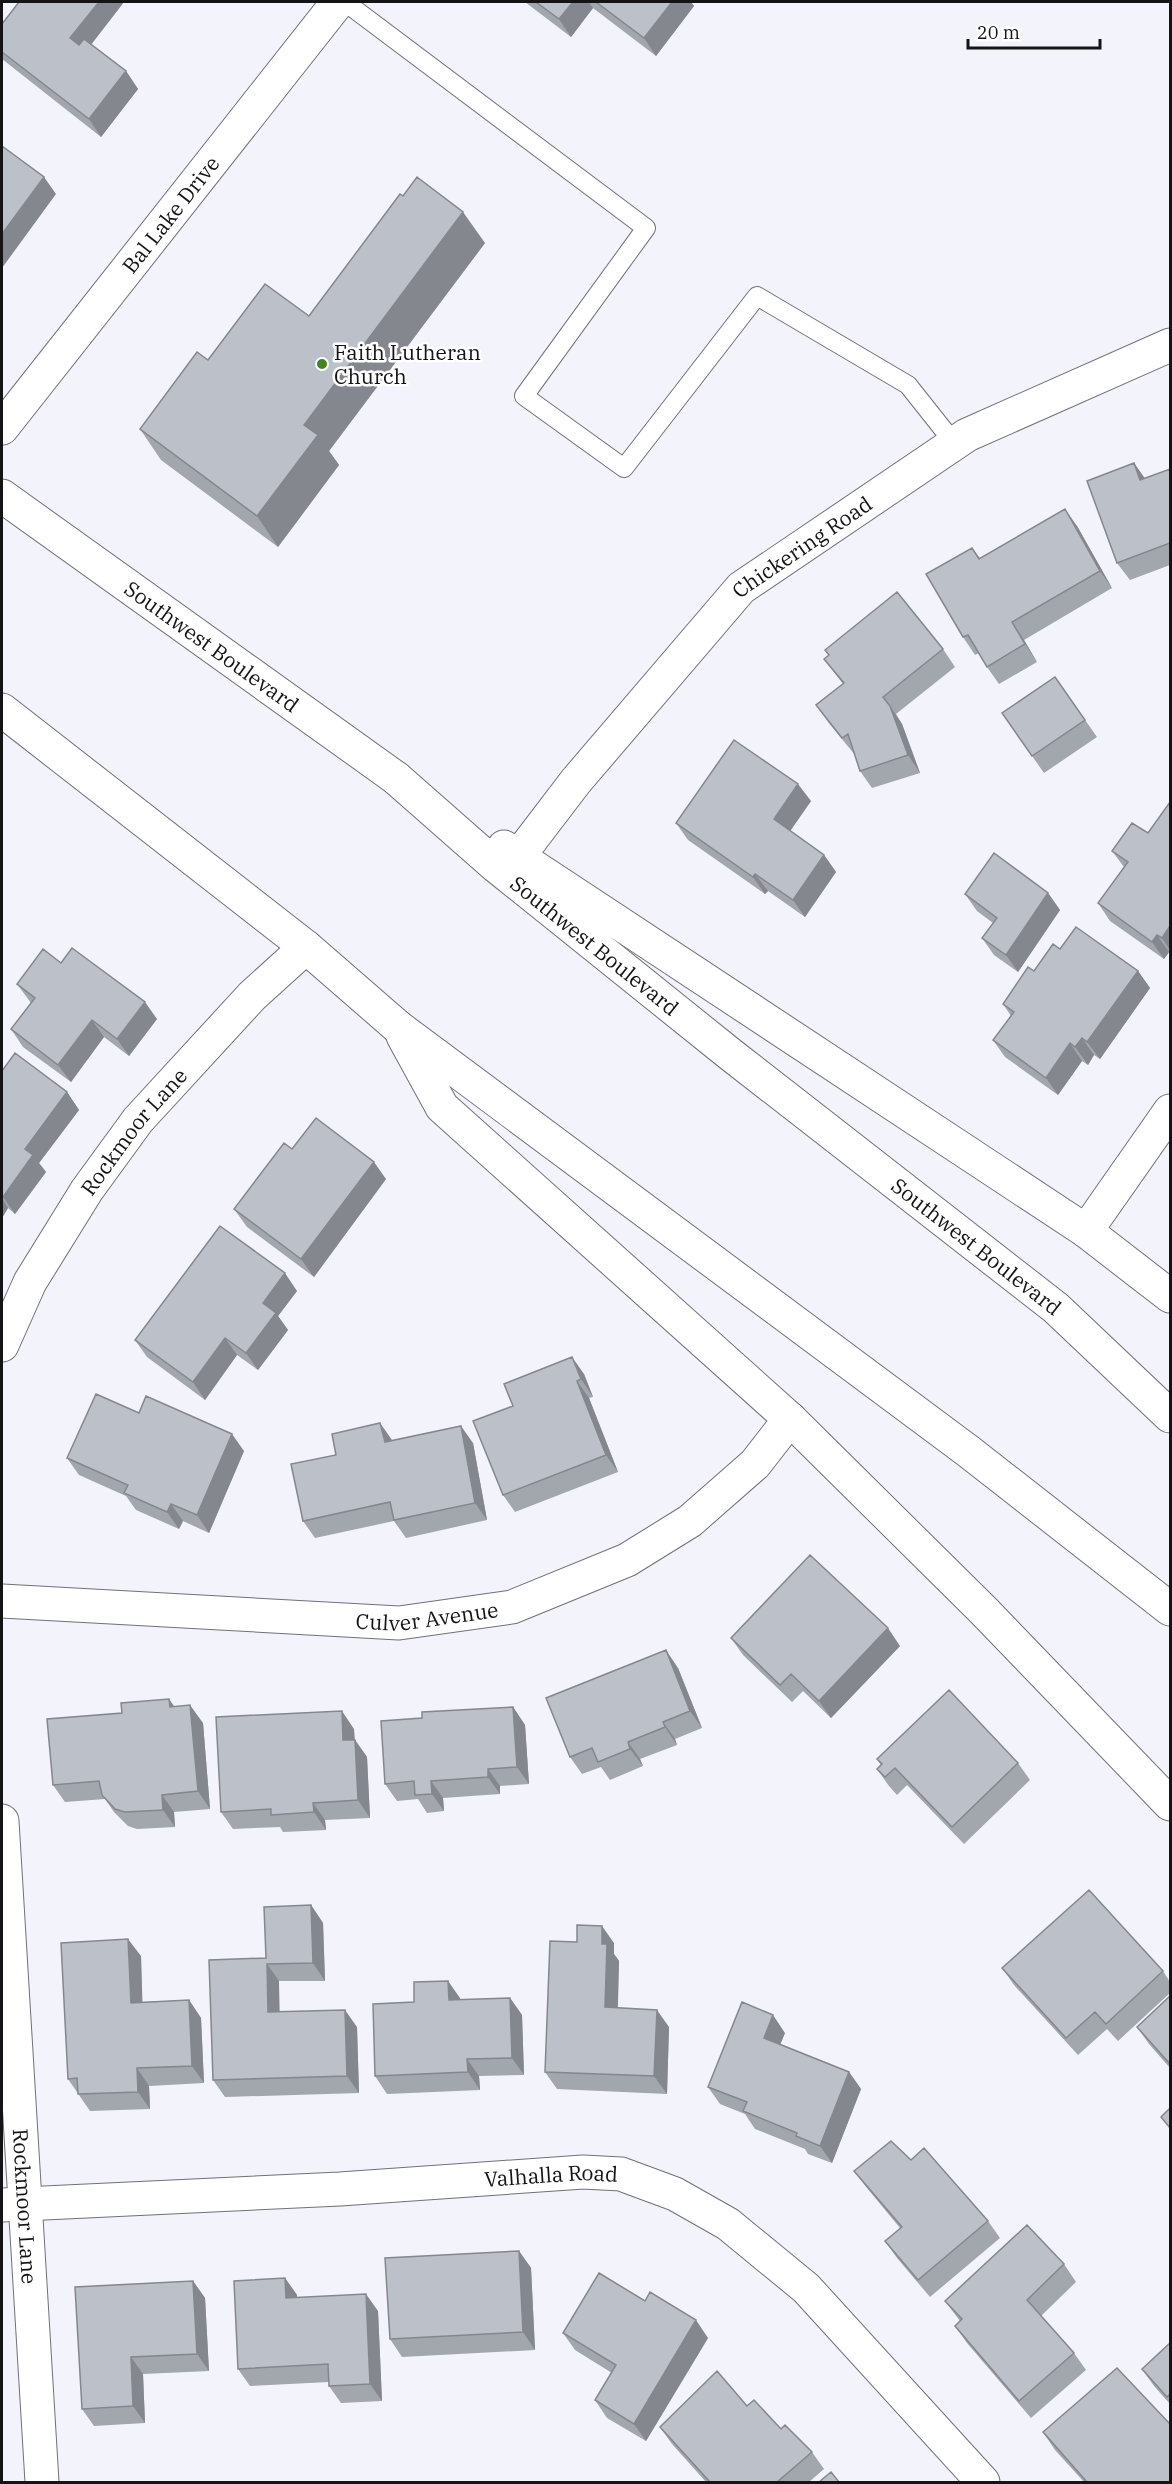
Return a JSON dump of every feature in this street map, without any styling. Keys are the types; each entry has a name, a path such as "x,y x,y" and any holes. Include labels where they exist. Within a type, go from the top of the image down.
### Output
{"main road":[{"name":"Bal Lake Drive","path":"2,428 338,2"},
{"name":"Chickering Road","path":"518,857 576,781 741,588 954,443 1170,345"},
{"name":"Southwest Boulevard","path":"2,496 396,778 496,866 721,1047 1056,1308 1170,1416"},
{"path":"2,710 306,947 398,1027 968,1451 1170,1609"},
{"path":"396,778 1086,1231 1170,1296"},
{"name":"Rockmoor Lane","path":"2,1345 30,1282 87,1190 138,1120 252,996 306,947"},
{"path":"398,1027 442,1107 790,1419 984,1611 1170,1804"},
{"path":"1086,1231 1170,1110"},
{"name":"Culver Avenue","path":"2,1600 399,1623 512,1607 627,1560 690,1521 756,1464 790,1419"},
{"name":"Rockmoor Lane","path":"2,1821 13,2204 42,2482"},
{"name":"Valhalla Road","path":"13,2204 340,2189 583,2172 621,2174 675,2194 728,2224 806,2288 983,2482"}],"lane":[{"path":"345,2 646,228 524,396 615,462 624,468 758,296 908,385 954,443"}],"building":[{"path":"19,2 99,2 70,38 79,45 84,39 126,71 89,119 2,52 2,24"},
{"path":"536,2 573,2 559,19"},
{"path":"596,2 672,2 644,38"},
{"path":"2,146 44,177 2,234"},
{"name":"Faith Lutheran Church","path":"417,177 463,212 304,425 318,435 257,516 140,429 197,352 208,360 265,284 309,316 400,194 403,196"},
{"path":"1134,463 1140,480 1170,469 1170,543 1117,563 1087,481"},
{"path":"1065,509 1100,571 1012,622 1025,644 987,667 968,635 963,637 926,574 972,548 979,559"},
{"path":"897,592 943,649 883,697 890,706 908,755 860,771 848,734 842,738 816,705 844,683 824,659 829,655 825,650"},
{"path":"1055,677 1085,720 1032,756 1002,713"},
{"path":"734,740 798,784 774,819 824,855 793,900 755,874 753,877 676,823"},
{"path":"1170,802 1170,926 1162,938 1157,935 1152,942 1098,903 1128,862 1112,851 1132,823 1148,833"},
{"path":"994,853 1048,893 1006,955 982,938 997,918 965,894"},
{"path":"1076,927 1138,971 1087,1042 1082,1038 1075,1047 1070,1043 1046,1078 993,1040 1014,1012 1003,1004 1028,967 1034,971 1053,944 1060,949"},
{"path":"72,948 145,1002 117,1039 92,1020 58,1065 11,1029 35,998 17,984 43,949 61,963"},
{"path":"15,1053 67,1092 25,1149 33,1155 3,1197 2,1071"},
{"path":"316,1118 374,1162 301,1259 234,1209 284,1143 292,1149"},
{"path":"220,1226 285,1273 263,1303 276,1313 246,1353 225,1338 193,1382 135,1340"},
{"path":"572,1357 581,1379 577,1381 606,1455 503,1495 473,1421 513,1406 504,1384"},
{"path":"96,1394 139,1413 146,1396 232,1434 197,1515 171,1504 167,1512 124,1493 128,1485 67,1458"},
{"path":"380,1423 385,1442 461,1426 475,1503 394,1520 390,1502 303,1521 291,1464 336,1455 332,1434"},
{"path":"810,1555 888,1628 819,1701 791,1674 780,1685 731,1638"},
{"path":"666,1650 690,1711 663,1722 665,1727 628,1742 630,1749 598,1762 592,1748 570,1757 546,1698"},
{"path":"949,1690 1018,1763 952,1827 895,1768 885,1777 877,1769 882,1764 877,1759"},
{"path":"169,1699 170,1707 190,1705 198,1791 162,1795 163,1810 125,1812 115,1809 102,1795 99,1781 53,1785 47,1719 122,1713 121,1703"},
{"path":"513,1707 517,1767 488,1769 488,1777 431,1781 432,1794 415,1795 414,1781 385,1784 381,1721 422,1718 422,1712"},
{"path":"342,1711 343,1740 355,1740 358,1800 313,1803 314,1812 271,1815 271,1809 221,1812 216,1717"},
{"path":"1089,1890 1163,1971 1106,2024 1095,2012 1066,2038 1002,1968"},
{"path":"311,1905 313,1963 267,1964 268,2012 345,2010 347,2076 213,2080 209,1960 266,1958 264,1907"},
{"path":"577,1925 602,1926 602,1944 607,1944 605,2007 657,2010 654,2076 545,2072 550,1941 577,1942"},
{"path":"128,1939 131,2003 189,2000 192,2066 137,2068 138,2092 78,2094 77,2078 68,2079 61,1943"},
{"path":"448,1981 449,2000 510,1998 512,2058 467,2059 468,2072 375,2076 373,2004 414,2002 414,1982"},
{"path":"1170,1996 1170,2064 1137,2027"},
{"path":"742,2002 773,2015 764,2038 849,2072 820,2146 796,2136 797,2133 743,2111 747,2102 708,2087"},
{"path":"1170,2108 1170,2128 1161,2117"},
{"path":"891,2141 911,2160 924,2148 988,2221 918,2280 885,2241 902,2227 854,2171"},
{"path":"1027,2225 1064,2264 1027,2300 1074,2353 1019,2401 955,2326 962,2319 945,2301"},
{"path":"519,2251 523,2332 390,2339 385,2258"},
{"path":"599,2273 645,2301 650,2292 696,2320 634,2424 595,2400 616,2365 563,2333"},
{"path":"285,2278 286,2298 366,2294 370,2384 329,2386 328,2364 238,2369 234,2281"},
{"path":"193,2281 197,2354 131,2357 133,2406 82,2409 75,2287"},
{"path":"1170,2343 1170,2394 1167,2397 1142,2369"},
{"path":"1117,2368 1170,2424 1170,2482 1087,2482 1043,2432"},
{"path":"717,2371 747,2406 754,2400 781,2429 785,2425 812,2452 777,2482 710,2482 660,2427"},
{"path":"831,2472 839,2482 819,2482"}],"place":[{"name":"Faith Lutheran Church","path":"322,364"}]}
